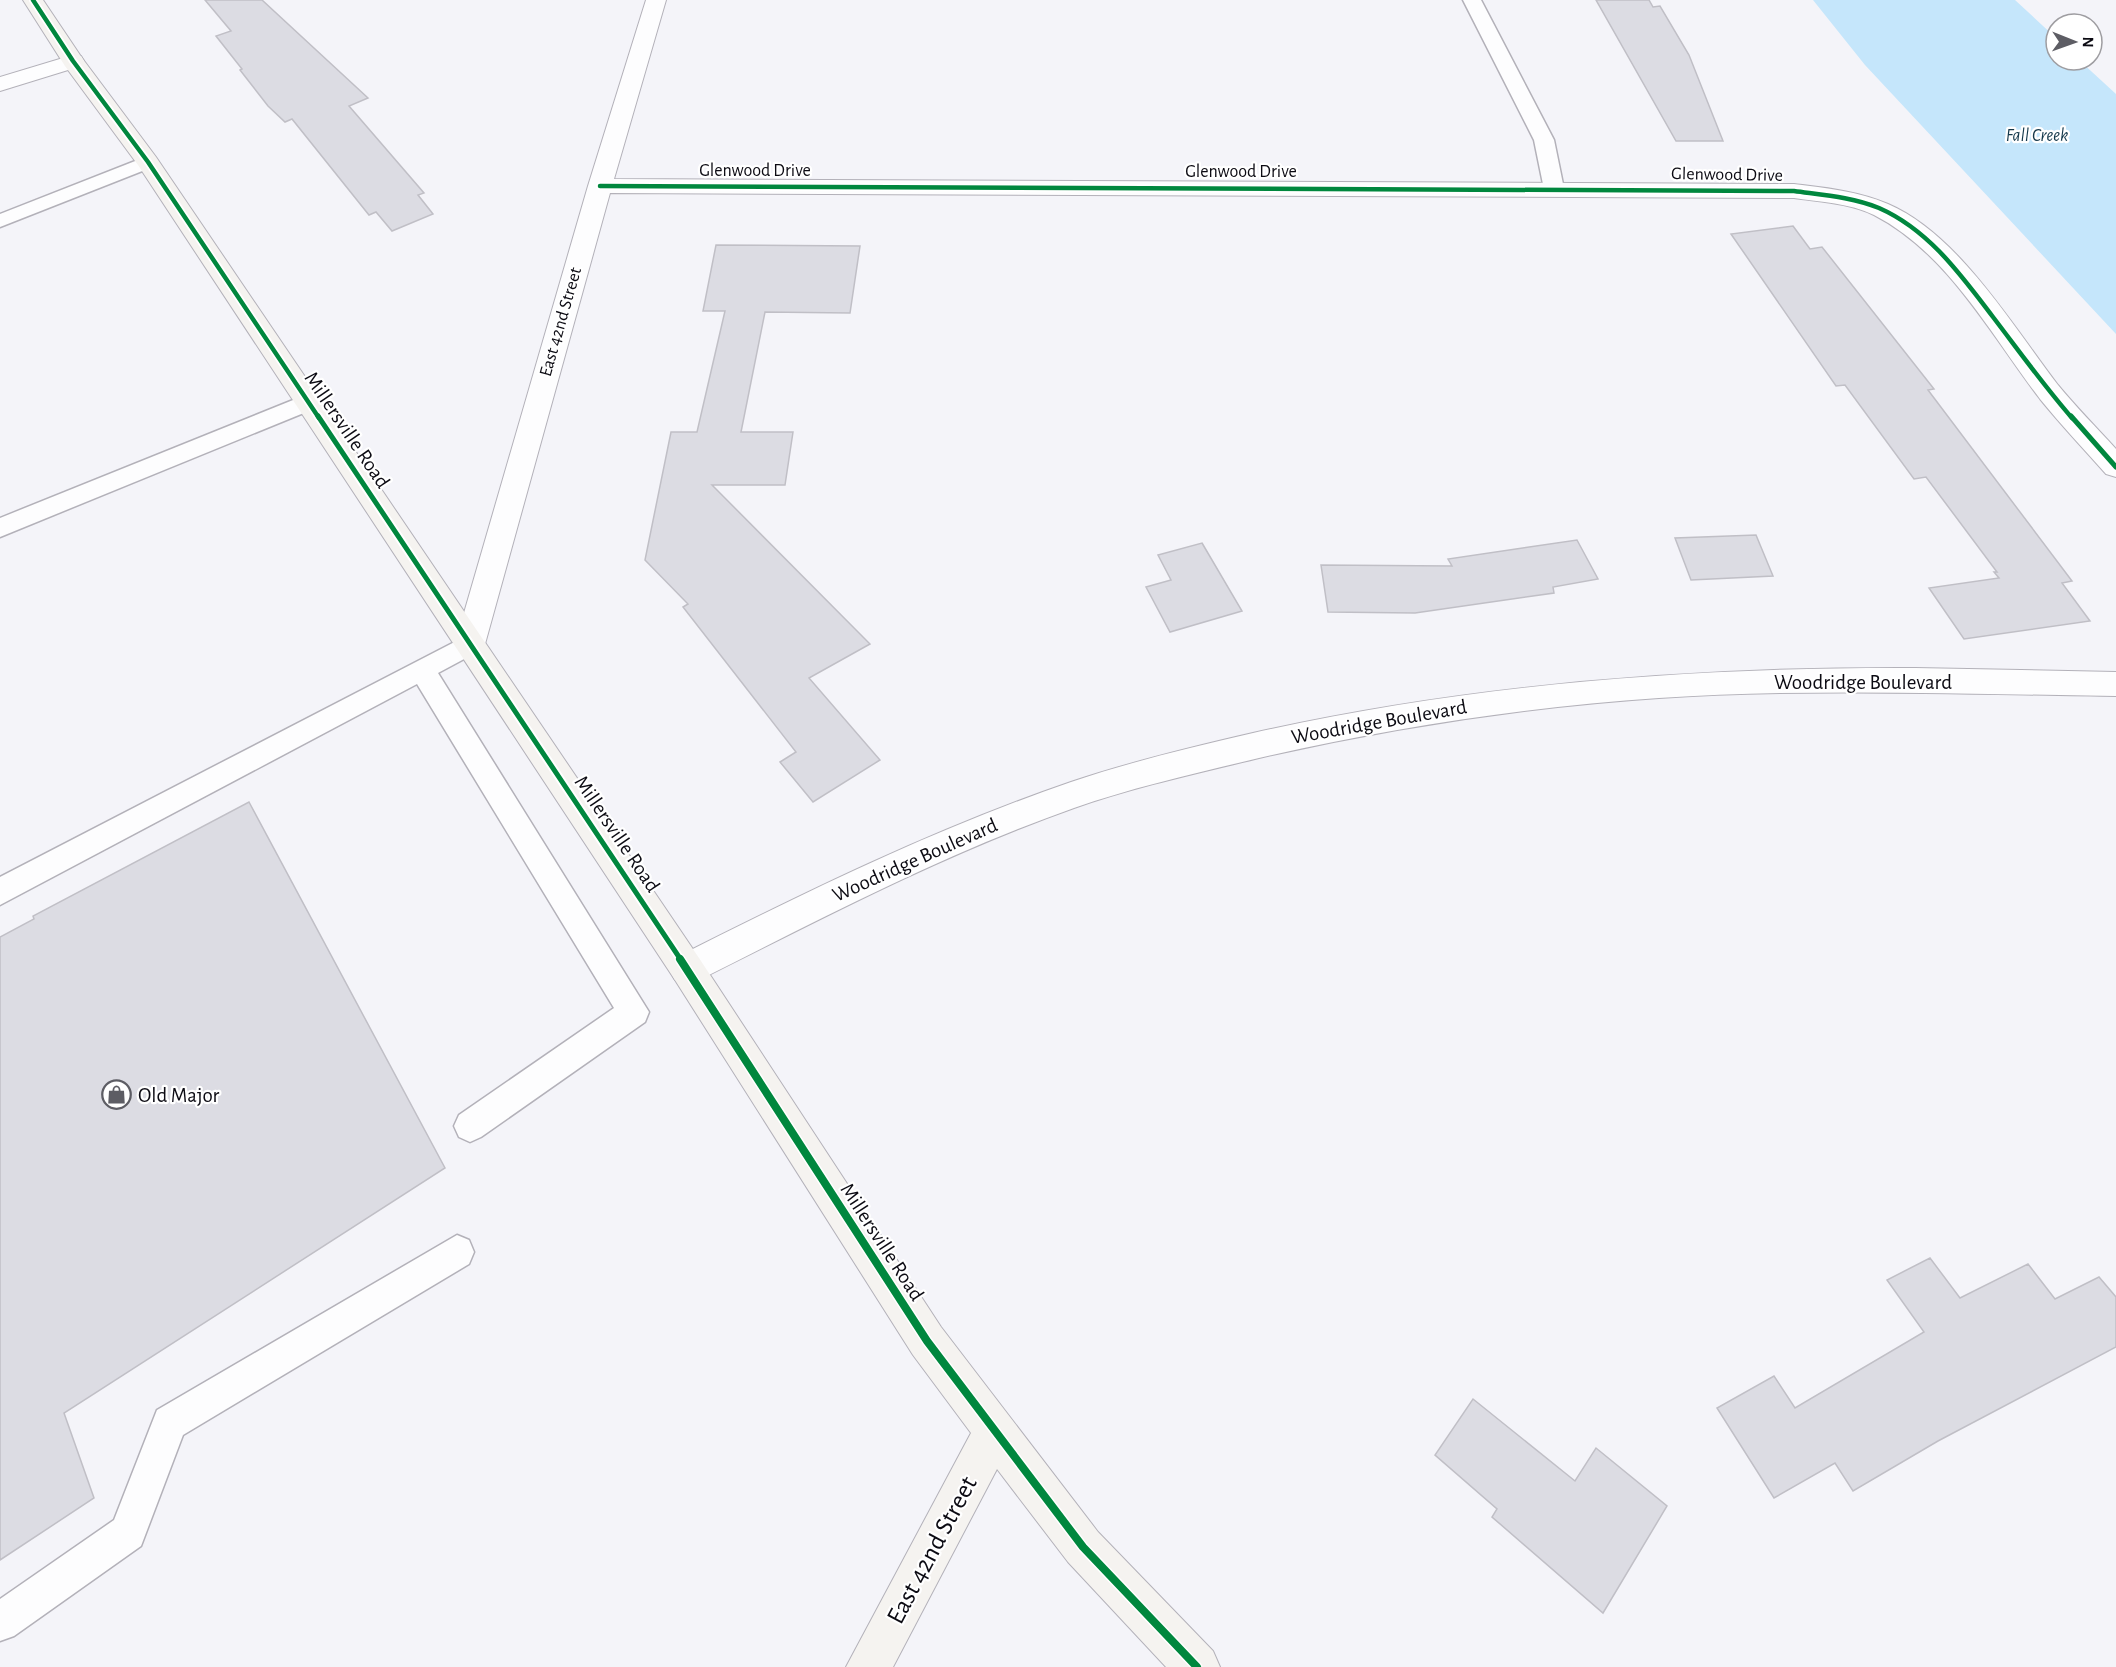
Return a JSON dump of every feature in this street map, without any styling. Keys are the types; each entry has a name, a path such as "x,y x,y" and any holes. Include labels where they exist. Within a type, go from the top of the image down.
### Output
{"street":[{"name":"Millersville Road","path":"33,0 73,60 148,162 687,969 927,1341 1083,1547 1197,1667"},
{"name":"East 42nd Street","path":"470,644 600,186 656,0"},
{"path":"0,84 73,60"},
{"name":"Glenwood Drive","path":"600,186 1794,191 1856,200 1880,208 1909,225 1948,260 2051,394 2116,467"},
{"name":"Woodridge Boulevard","path":"687,969 885,871 1028,811 1148,772 1217,754 1360,724 1522,698 1664,685 1811,681 2116,684"},
{"name":"East 42nd Street","path":"869,1667 994,1432"}],"lane":[{"path":"1472,0 1544,140 1554,189"},
{"path":"0,221 148,162"},
{"path":"0,528 308,402"},
{"path":"0,892 470,644"},
{"path":"422,669 634,1012 470,1125"},
{"path":"0,1622 128,1533 170,1423 457,1252"}],"water":[{"name":"Fall Creek","path":"1813,0 2015,0 2044,27 2044,72 2092,72 2116,94 2116,334 1865,65"}],"building":[{"path":"205,0 262,0 368,98 349,106 424,193 418,195 433,214 392,231 376,212 369,215 292,119 285,122 268,106 240,70 242,69 216,36 231,31"},
{"path":"1596,0 1649,0 1653,7 1660,6 1689,55 1723,141 1676,141"},
{"path":"1793,226 1810,249 1822,247 1934,389 1928,390 2072,581 2062,583 2090,621 1964,639 1929,588 1999,578 1994,572 1997,572 1926,477 1914,479 1845,385 1836,386 1731,234"},
{"path":"716,245 860,246 850,313 765,312 741,432 793,432 785,485 712,485 870,644 809,678 880,760 813,802 780,762 796,752 683,607 688,604 645,560 671,432 697,432 725,311 703,311"},
{"path":"1756,535 1773,576 1691,580 1675,538"},
{"path":"1577,540 1598,579 1553,587 1554,593 1415,613 1328,612 1321,565 1452,566 1448,559"},
{"path":"1202,543 1242,611 1170,632 1146,587 1171,580 1158,555"},
{"path":"249,802 445,1168 64,1413 94,1498 0,1560 0,937 34,919 33,916"},
{"path":"1930,1258 1960,1298 2028,1264 2055,1299 2099,1277 2116,1297 2116,1347 1938,1441 1853,1491 1835,1463 1774,1498 1717,1408 1774,1376 1795,1408 1924,1332 1887,1280"},
{"path":"1473,1399 1575,1481 1596,1448 1667,1506 1603,1613 1492,1517 1497,1509 1435,1455"}],"cycle path":[{"path":"33,0 73,61 148,162 687,969 927,1341 1083,1547 1197,1667"},
{"path":"600,186 1794,191 1856,200 1880,209 1909,225 1929,241 1963,278 2051,394 2116,467"}],"place":[{"name":"Old Major","path":"117,1095"}]}
